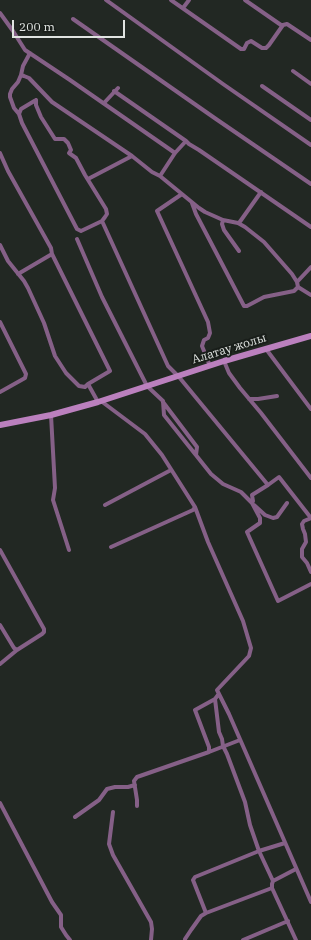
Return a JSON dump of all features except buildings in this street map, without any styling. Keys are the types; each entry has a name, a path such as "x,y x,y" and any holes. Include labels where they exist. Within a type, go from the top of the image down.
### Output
{"main road":[{"name":"Алатау жолы","path":"0,425 51,415 102,401 224,361 311,336"}],"street":[{"path":"106,0 311,145"},
{"path":"171,0 241,49 244,49 251,41 255,42 262,48 266,48 283,25"},
{"path":"183,8 189,0"},
{"path":"246,0 281,25 287,24 311,40"},
{"path":"0,13 25,50 175,153"},
{"path":"73,19 311,184"},
{"path":"30,53 23,66 18,82 12,89 10,97 14,108 19,114 27,135 80,231 102,220 107,214 106,209 76,158 69,153 70,150 68,143 64,139 55,139 41,116 36,105 36,100"},
{"path":"293,71 311,84"},
{"path":"21,75 29,78 52,102 132,156 152,172 160,176 205,212 223,220 239,223 264,242 292,274 297,285 311,295"},
{"path":"262,86 311,120"},
{"path":"104,103 116,90 189,144 311,227"},
{"path":"19,114 21,109 36,100 41,92"},
{"path":"160,176 175,153 186,141"},
{"path":"0,153 8,171 51,248 52,254 110,371 85,387 79,386 66,373 55,356 41,317 28,288 8,262 0,245"},
{"path":"88,179 132,156"},
{"path":"239,223 261,192"},
{"path":"182,194 157,211 208,322 210,333 208,338 204,340 202,346 210,366"},
{"path":"192,202 196,214 244,306 247,306 264,297 294,291 311,267"},
{"path":"102,220 168,366 179,377 268,485"},
{"path":"223,220 222,224 224,230 239,251"},
{"path":"77,239 102,297 150,385 197,447 196,455"},
{"path":"18,274 52,254"},
{"path":"0,322 26,374 26,378 0,392"},
{"path":"266,349 311,409"},
{"path":"224,361 229,373 297,458 311,478"},
{"path":"88,384 102,401 145,434 172,470 195,507 208,542 243,621 251,648 249,656 217,690 218,694 215,698 195,710 208,746 208,752"},
{"path":"249,399 277,396"},
{"path":"163,401 164,415 211,474 223,484 241,492 265,515 274,518 277,517 286,503"},
{"path":"51,415 55,488 54,500 69,550"},
{"path":"105,505 172,470"},
{"path":"311,572 307,563 302,557 302,549 306,542 302,524 304,521 311,518 279,477 252,495 252,503 260,518 260,523 247,532 278,601 311,584"},
{"path":"111,547 193,510 195,507"},
{"path":"0,550 44,630 42,634 17,650 0,664"},
{"path":"0,625 14,648 17,650"},
{"path":"218,694 221,697 311,902"},
{"path":"215,698 219,732 223,746 231,764 259,851 273,881 272,888 296,940"},
{"path":"137,806 138,800 134,781 137,777 240,740"},
{"path":"75,817 99,800 107,789 135,785"},
{"path":"0,803 52,902 61,915 61,927 70,940"},
{"path":"112,812 109,844 113,855 151,922 151,940"},
{"path":"206,913 192,880 195,877 259,851 285,843"},
{"path":"273,881 296,869"},
{"path":"185,940 201,916 206,913 272,888"},
{"path":"243,940 255,938 288,922"}]}
